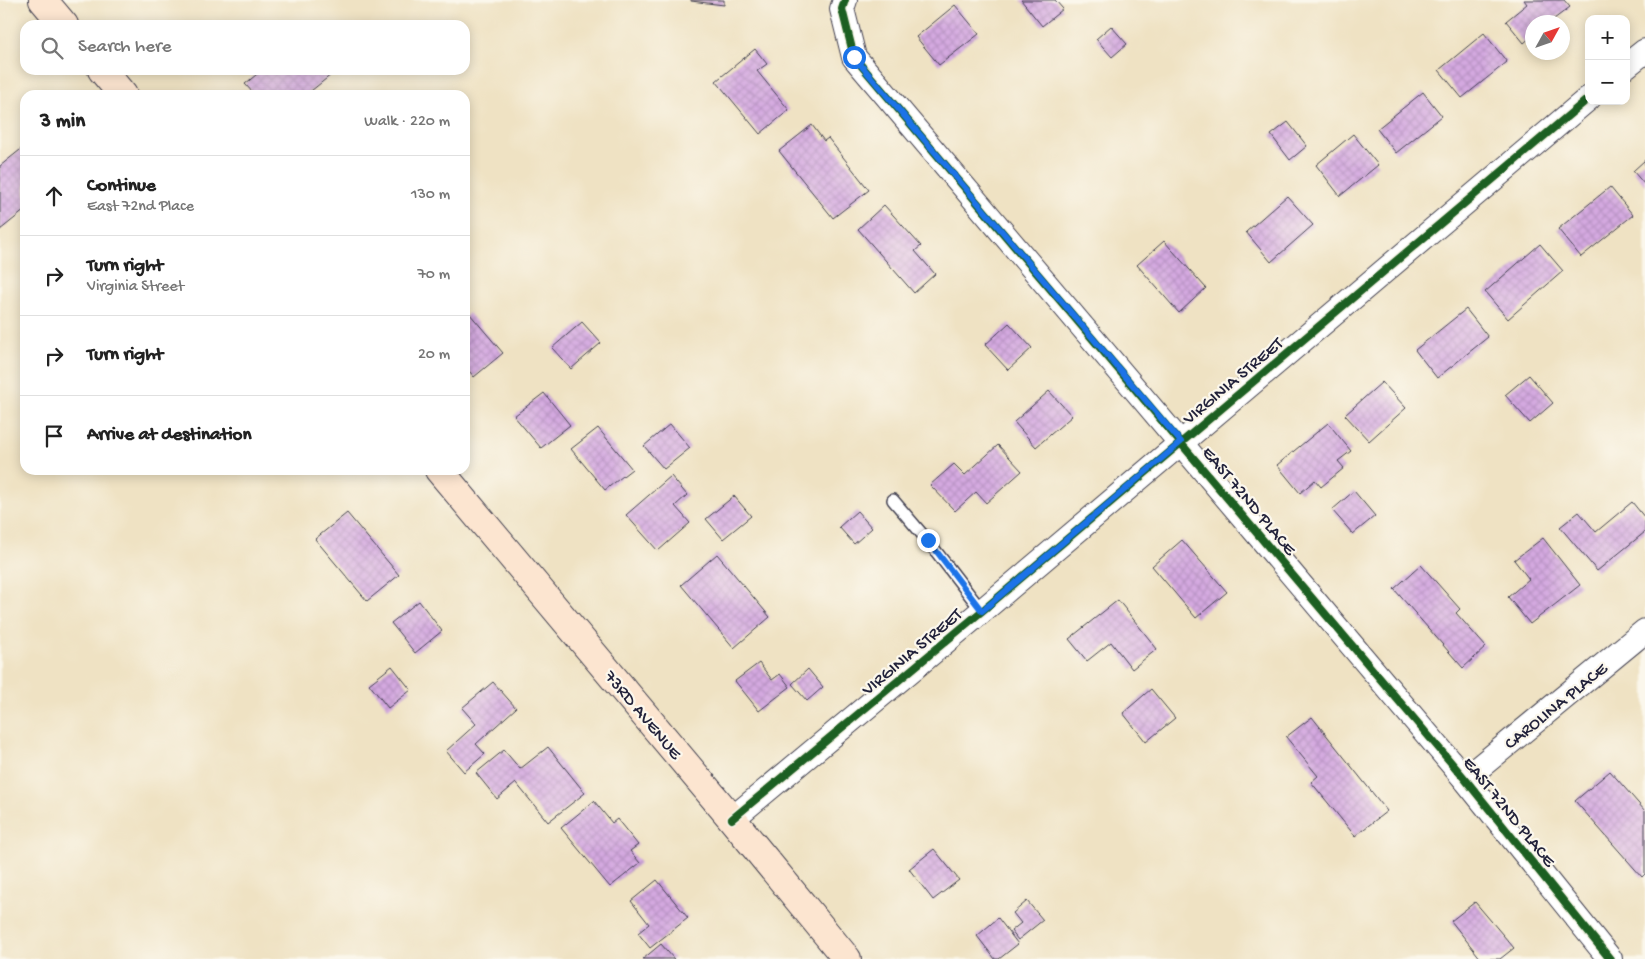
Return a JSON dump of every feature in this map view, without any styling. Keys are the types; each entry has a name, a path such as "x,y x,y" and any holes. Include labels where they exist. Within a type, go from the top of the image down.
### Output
{"main road":[{"path":"42,0 60,20"},
{"path":"106,75 119,90"},
{"name":"73RD AVENUE","path":"443,475 732,818 847,959"}],"street":[{"name":"EAST 72ND PLACE","path":"844,5 854,57 1465,779 1610,959"},
{"path":"1630,63 1645,51"},
{"name":"VIRGINIA STREET","path":"732,818 982,611 1585,101"},
{"name":"CAROLINA PLACE","path":"1465,779 1645,631"}],"lane":[{"path":"893,500 928,540 982,611"}],"building":[{"path":"724,0 724,5 691,1"},
{"path":"1021,0 1055,0 1063,9 1042,26"},
{"path":"1524,0 1564,0 1570,7 1559,15 1525,15 1524,43 1506,21 1527,4"},
{"path":"955,5 979,34 939,65 916,37"},
{"path":"1111,26 1127,44 1112,57 1096,39"},
{"path":"1484,33 1507,62 1462,98 1439,70"},
{"path":"755,49 767,64 757,71 789,110 760,134 716,81"},
{"path":"256,75 331,75 312,90 250,90 245,84"},
{"path":"1423,92 1442,116 1396,153 1377,129"},
{"path":"1288,122 1307,146 1290,160 1271,135"},
{"path":"812,125 824,141 828,138 869,190 833,218 779,151"},
{"path":"1353,134 1378,165 1340,196 1316,165"},
{"path":"20,150 20,214 0,230 0,166"},
{"path":"1645,160 1645,185 1633,171"},
{"path":"1610,187 1633,215 1581,257 1558,229"},
{"path":"1287,196 1313,225 1271,262 1246,232"},
{"path":"884,205 921,246 915,251 935,274 914,293 858,229"},
{"path":"1164,241 1206,288 1179,313 1137,265"},
{"path":"1540,244 1563,271 1508,319 1485,292"},
{"path":"1466,309 1488,337 1437,378 1415,350"},
{"path":"470,314 503,353 474,377 470,372"},
{"path":"582,322 601,343 571,369 552,348"},
{"path":"1009,323 1032,348 1008,370 985,345"},
{"path":"1529,375 1553,403 1530,423 1505,395"},
{"path":"1382,382 1406,408 1369,441 1345,415"},
{"path":"1049,391 1072,416 1036,447 1014,422"},
{"path":"544,393 570,425 541,448 514,416"},
{"path":"1328,423 1351,451 1338,461 1344,468 1321,487 1315,480 1300,493 1277,465"},
{"path":"670,424 690,448 664,469 644,446"},
{"path":"598,428 632,469 605,490 571,449"},
{"path":"998,445 1022,471 986,503 976,492 955,511 930,485 954,464 965,475"},
{"path":"671,476 687,495 675,506 690,523 658,551 626,515"},
{"path":"1354,491 1375,516 1353,534 1332,510"},
{"path":"734,496 751,516 723,539 706,519"},
{"path":"1632,502 1645,518 1645,532 1597,571 1560,527 1579,512 1596,532"},
{"path":"857,511 872,528 854,544 839,527"},
{"path":"347,513 399,575 367,601 315,539"},
{"path":"1543,538 1580,585 1530,624 1508,597 1529,579 1514,560"},
{"path":"1182,540 1227,592 1196,618 1152,566"},
{"path":"717,554 770,617 734,648 681,585"},
{"path":"1421,565 1460,609 1456,613 1486,647 1463,668 1394,589"},
{"path":"1118,600 1157,649 1132,669 1111,642 1087,661 1069,639"},
{"path":"419,601 442,631 415,653 391,623"},
{"path":"759,663 772,680 780,674 790,687 759,711 735,681"},
{"path":"392,666 411,690 388,708 369,684"},
{"path":"808,669 823,687 807,701 792,684"},
{"path":"493,682 516,708 476,744 485,754 464,772 446,751 476,724 462,708"},
{"path":"1151,689 1175,718 1146,742 1123,713"},
{"path":"1312,717 1387,811 1355,836 1311,782 1318,776 1286,737"},
{"path":"548,747 585,793 548,822 516,783 497,799 476,773 504,750 520,769"},
{"path":"1610,771 1645,811 1645,874 1642,877 1575,801"},
{"path":"594,801 612,823 617,819 638,845 630,851 640,863 610,887 561,828"},
{"path":"934,849 959,880 933,900 909,869"},
{"path":"657,880 688,918 650,948 638,933 649,924 631,901"},
{"path":"1027,901 1043,920 1018,940 1011,931 1021,923 1013,913"},
{"path":"1475,902 1514,948 1500,959 1481,959 1451,921"},
{"path":"998,918 1018,944 999,959 995,959 977,936"},
{"path":"661,944 674,959 643,959"}],"cycle path":[{"path":"845,0 842,9 854,57 1465,779 1610,959"},
{"path":"732,819 982,611 1585,101"}],"route":[{"path":"854,57 1181,442 982,611 928,540"}]}
